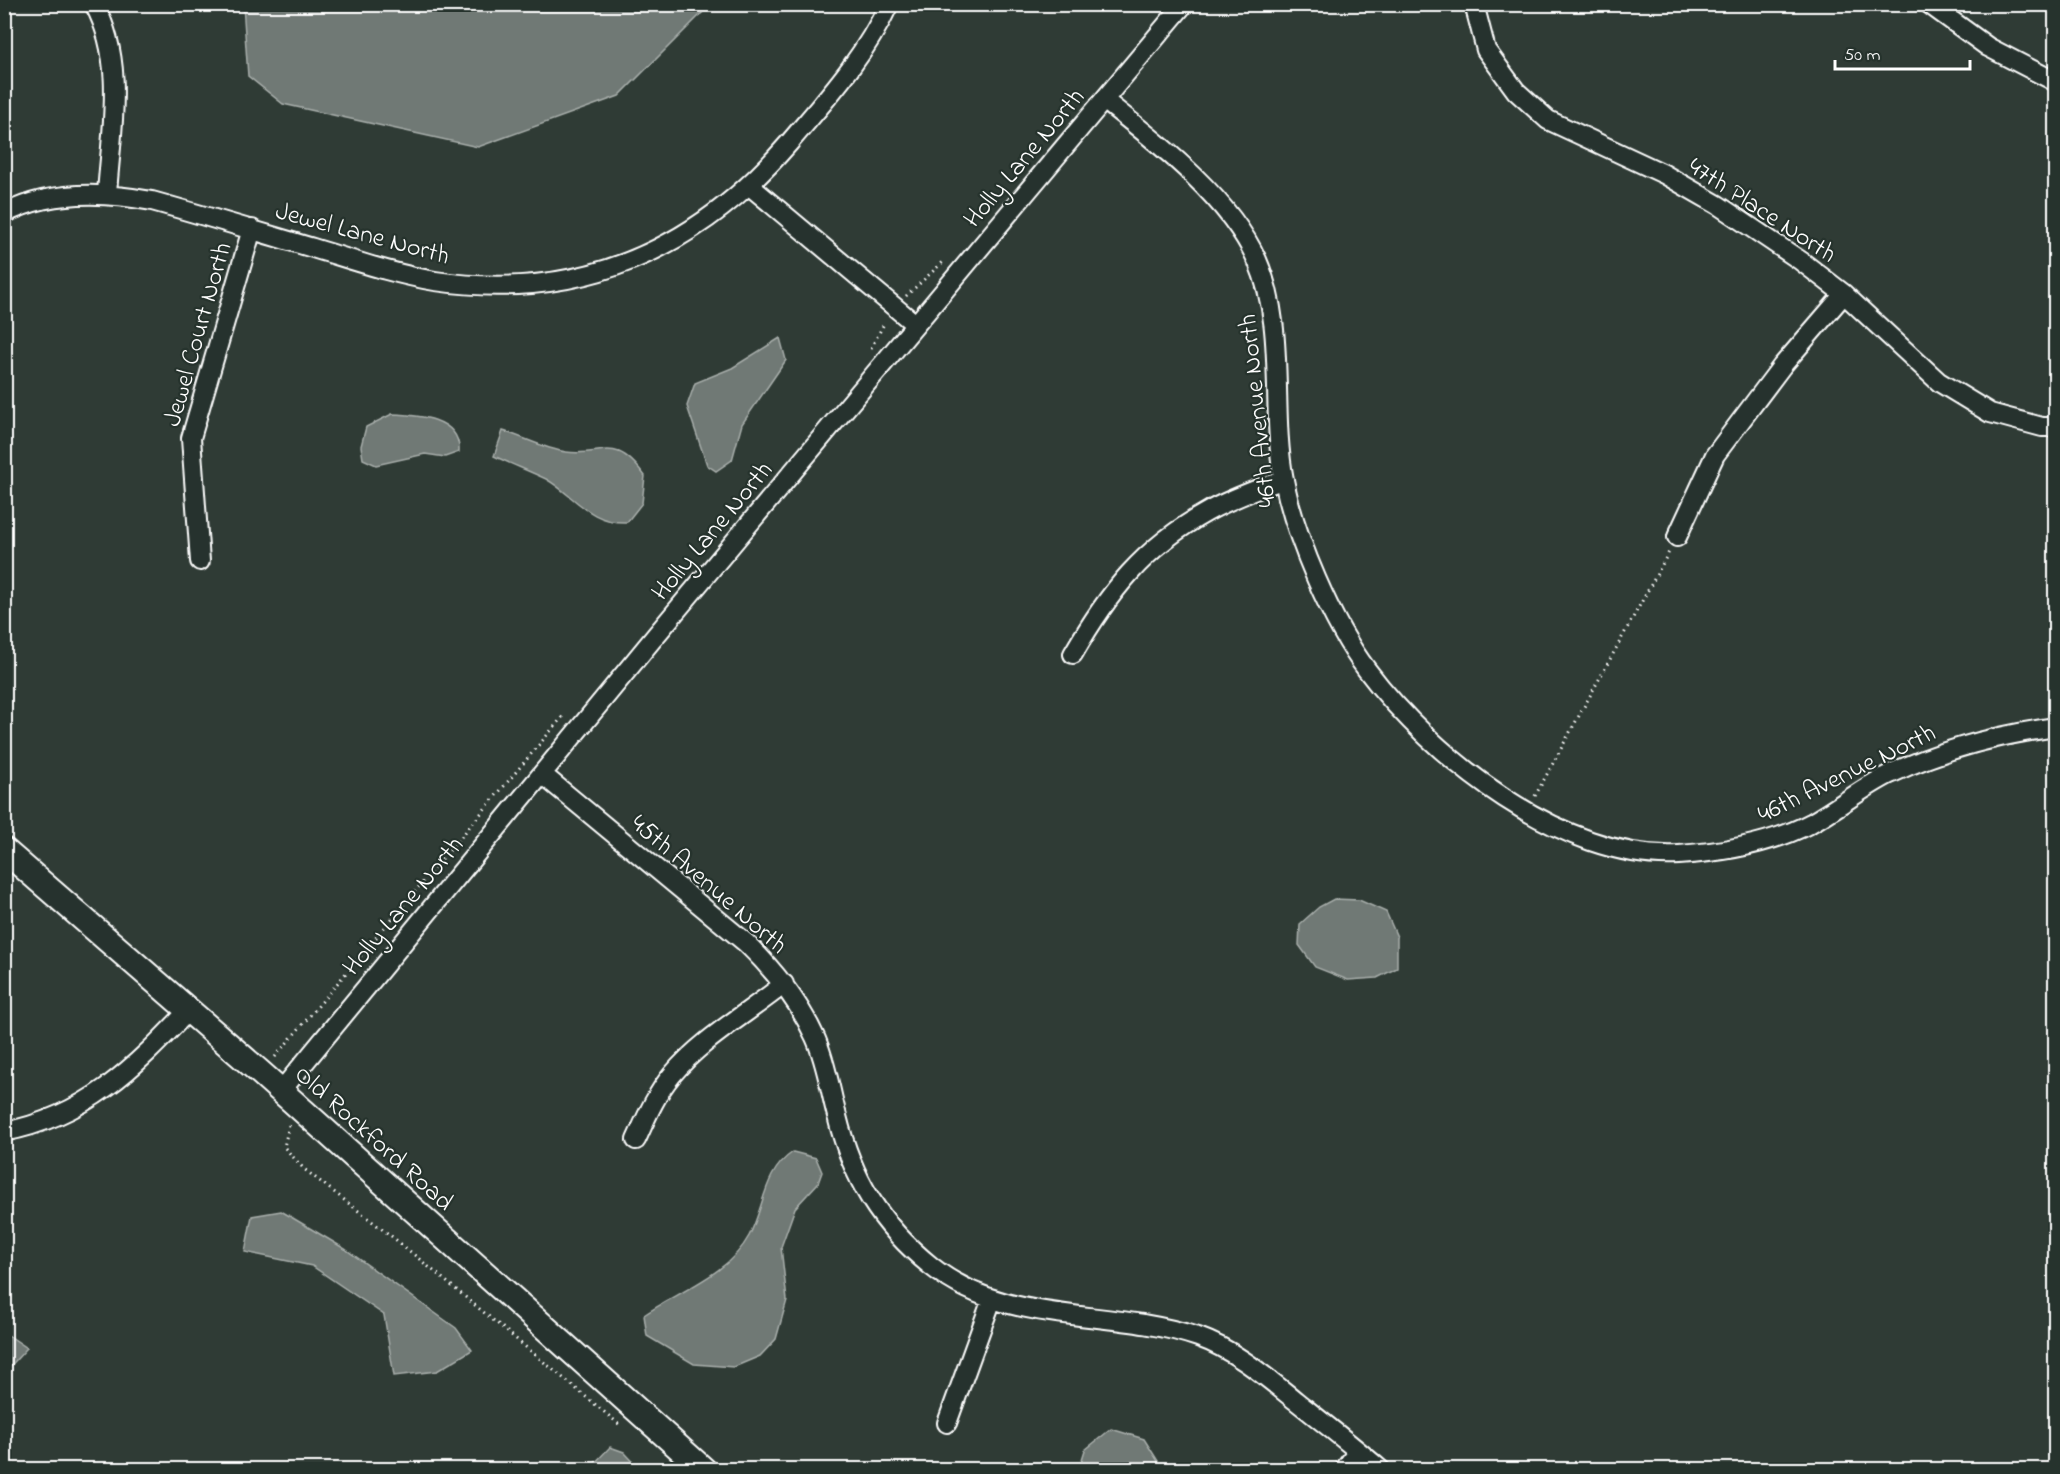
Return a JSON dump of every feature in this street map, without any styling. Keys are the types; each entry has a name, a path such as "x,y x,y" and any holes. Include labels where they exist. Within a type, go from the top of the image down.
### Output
{"street":[{"path":"94,4 105,24 113,53 114,84 107,194"},
{"name":"Jewel Lane North","path":"4,214 47,199 107,194 152,201 391,271 434,280 479,285 528,285 575,277 631,261 666,245 707,220 750,186 851,70 873,39 889,4"},
{"name":"Holly Lane North","path":"281,1091 915,324 1184,4"},
{"name":"47th Place North","path":"1474,4 1486,50 1516,91 1548,120 1664,174 1718,205 1801,261 1844,294 1939,382 1990,413 2042,427 2055,427"},
{"path":"1929,4 1988,47 2055,82"},
{"name":"46th Avenue North","path":"1104,100 1160,146 1203,188 1225,211 1256,258 1272,307 1284,479 1297,532 1329,604 1366,669 1424,734 1484,784 1527,811 1581,837 1627,851 1676,855 1759,843 1808,824 1888,775 1954,747 2055,727"},
{"path":"750,186 915,324"},
{"name":"Jewel Court North","path":"200,561 191,438 252,230"},
{"path":"1677,537 1715,455 1782,366 1844,294"},
{"path":"1073,654 1096,614 1125,576 1166,537 1209,510 1284,479"},
{"name":"45th Avenue North","path":"543,775 746,943 784,984 798,1003 816,1039 850,1164 871,1202 899,1238 932,1267 969,1291 992,1299 1053,1315 1135,1321 1170,1328 1202,1338 1232,1353 1260,1373 1381,1470"},
{"name":"Old Rockford Road","path":"4,850 281,1091 699,1468"},
{"path":"636,1140 651,1106 672,1075 698,1048 784,984"},
{"path":"4,1132 45,1122 83,1103 113,1084 140,1062 189,1010"},
{"path":"947,1424 992,1299"},
{"path":"1344,1470 1358,1451"}],"path":[{"path":"1527,811 1597,687 1677,537"},
{"path":"286,1118 289,1125 284,1147 304,1169 395,1239 629,1433"}],"shaded area":[{"path":"407,4 413,7 433,4 710,5 619,96 478,147 283,104 248,76 243,5"},
{"path":"780,338 786,360 742,424 732,460 716,471 707,465 687,406 695,383 732,368"},
{"path":"392,414 424,417 445,425 453,431 458,440 459,452 445,457 425,454 376,465 363,459 361,446 366,427"},
{"path":"503,431 542,446 566,452 608,450 625,455 645,476 642,503 627,522 614,521 592,513 546,479 494,456"},
{"path":"1334,899 1359,900 1386,912 1397,937 1397,968 1377,978 1348,980 1315,967 1299,945 1300,924 1319,907"},
{"path":"793,1152 816,1158 822,1172 818,1183 795,1208 781,1247 787,1300 776,1339 760,1356 734,1367 694,1364 647,1336 644,1315 716,1272 740,1250 754,1225 770,1179 783,1160"},
{"path":"281,1211 345,1249 456,1328 472,1350 437,1371 394,1376 384,1315 312,1266 245,1252 252,1216"},
{"path":"4,1333 27,1348 5,1372"},
{"path":"1111,1429 1144,1439 1163,1469 1079,1469 1085,1450"},
{"path":"610,1447 624,1452 640,1469 589,1469"}]}
